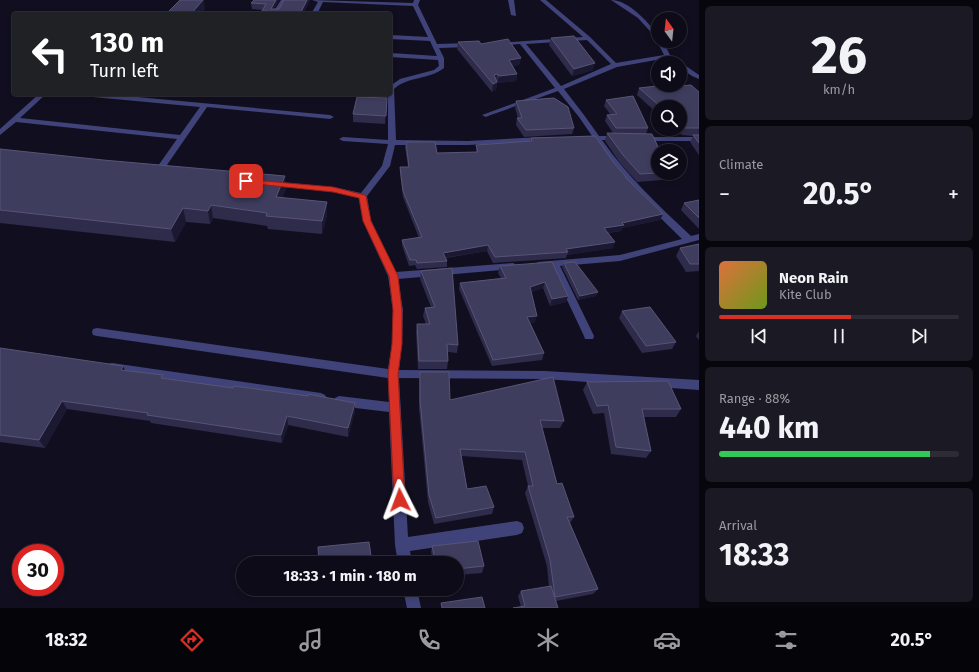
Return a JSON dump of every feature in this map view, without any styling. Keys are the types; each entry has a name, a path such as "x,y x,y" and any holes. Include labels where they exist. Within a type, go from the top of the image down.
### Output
{"street":[{"path":"276,12 284,0"},
{"path":"315,0 416,2 441,58 442,67 439,70 395,82"},
{"path":"315,12 321,0"},
{"path":"511,0 514,15"},
{"path":"543,0 588,38 616,65"},
{"path":"614,0 640,17 651,30"},
{"path":"392,37 433,43 477,45"},
{"path":"492,44 588,38"},
{"path":"521,42 598,137 616,166 638,191 688,239"},
{"path":"664,48 668,56"},
{"path":"392,54 441,58"},
{"path":"486,115 559,89 616,65 651,59"},
{"path":"687,70 699,77"},
{"path":"0,133 41,96"},
{"path":"104,96 330,117"},
{"path":"391,96 391,144 388,160 384,168 369,185 363,196 367,221 393,276 398,310 397,344 393,374 404,556"},
{"path":"157,173 205,105"},
{"path":"14,120 182,137"},
{"path":"577,138 699,139"},
{"path":"343,139 391,144 475,143 549,139"},
{"path":"262,183 333,189 363,196"},
{"path":"393,276 620,258 699,237"},
{"path":"554,263 589,336"},
{"path":"97,332 393,374 545,376 699,385"},
{"path":"101,365 395,408"},
{"path":"402,545 517,528"},
{"path":"411,596 414,608"}],"building":[{"path":"180,0 203,0 193,12 168,12"},
{"path":"254,0 276,0 271,9 279,9 284,0 307,0 301,12 262,11 266,4 251,3"},
{"path":"574,36 595,63 574,69 551,38"},
{"path":"508,39 521,58 509,60 517,74 499,76 497,74 494,75 497,82 493,84 458,42 479,41 481,44"},
{"path":"687,85 691,85 699,92 699,128 687,128 687,100 653,100 639,88 651,87 651,92 687,92"},
{"path":"633,96 648,128 616,128 607,115 617,114 606,100"},
{"path":"357,97 387,98 386,116 353,114"},
{"path":"554,98 568,107 574,128 526,130 517,118 522,118 516,101"},
{"path":"607,133 651,134 651,136 653,136 657,144 651,144 651,173 640,174 623,155"},
{"path":"693,135 699,135 699,143"},
{"path":"595,136 625,177 663,214 622,223 624,225 604,228 615,242 566,249 568,252 495,257 488,245 443,253 447,261 417,263 416,260 410,260 402,240 422,237 403,191 400,167 409,167 406,142 435,142 437,153 478,152 476,145 532,141 531,138"},
{"path":"0,149 103,160 285,176 276,197 327,202 322,221 266,216 267,213 211,205 208,211 183,208 171,229 0,210"},
{"path":"699,200 699,218 684,203"},
{"path":"699,244 699,264 690,264 680,248"},
{"path":"552,262 568,296 552,299 545,282 530,287 537,316 527,317 544,353 493,360 460,283 506,278 500,266"},
{"path":"575,262 598,292 580,296 564,263"},
{"path":"452,268 458,345 447,344 448,361 419,361 417,324 430,324 425,308 435,307 421,271"},
{"path":"650,307 676,342 646,346 622,311"},
{"path":"0,348 123,366 121,370 163,375 161,378 233,388 234,386 308,396 308,394 355,403 348,428 287,416 281,435 147,415 148,413 62,401 39,440 0,435"},
{"path":"420,372 449,372 450,400 553,377 564,421 540,420 557,484 562,483 574,517 567,517 598,589 555,597 550,560 528,486 533,486 525,452 460,449 467,489 486,486 494,507 436,518 429,495 420,400"},
{"path":"668,381 681,409 642,409 651,451 616,447 608,405 597,406 587,382"},
{"path":"478,541 484,566 464,568 464,556 434,556 432,546"},
{"path":"369,542 371,556 319,556 318,547"},
{"path":"551,586 558,608 513,608 525,606 521,591"},
{"path":"482,597 485,608 442,608 441,603"}],"route":[{"path":"246,181 333,189 363,196 367,221 393,276 398,310 397,344 393,374 400,500"}]}
